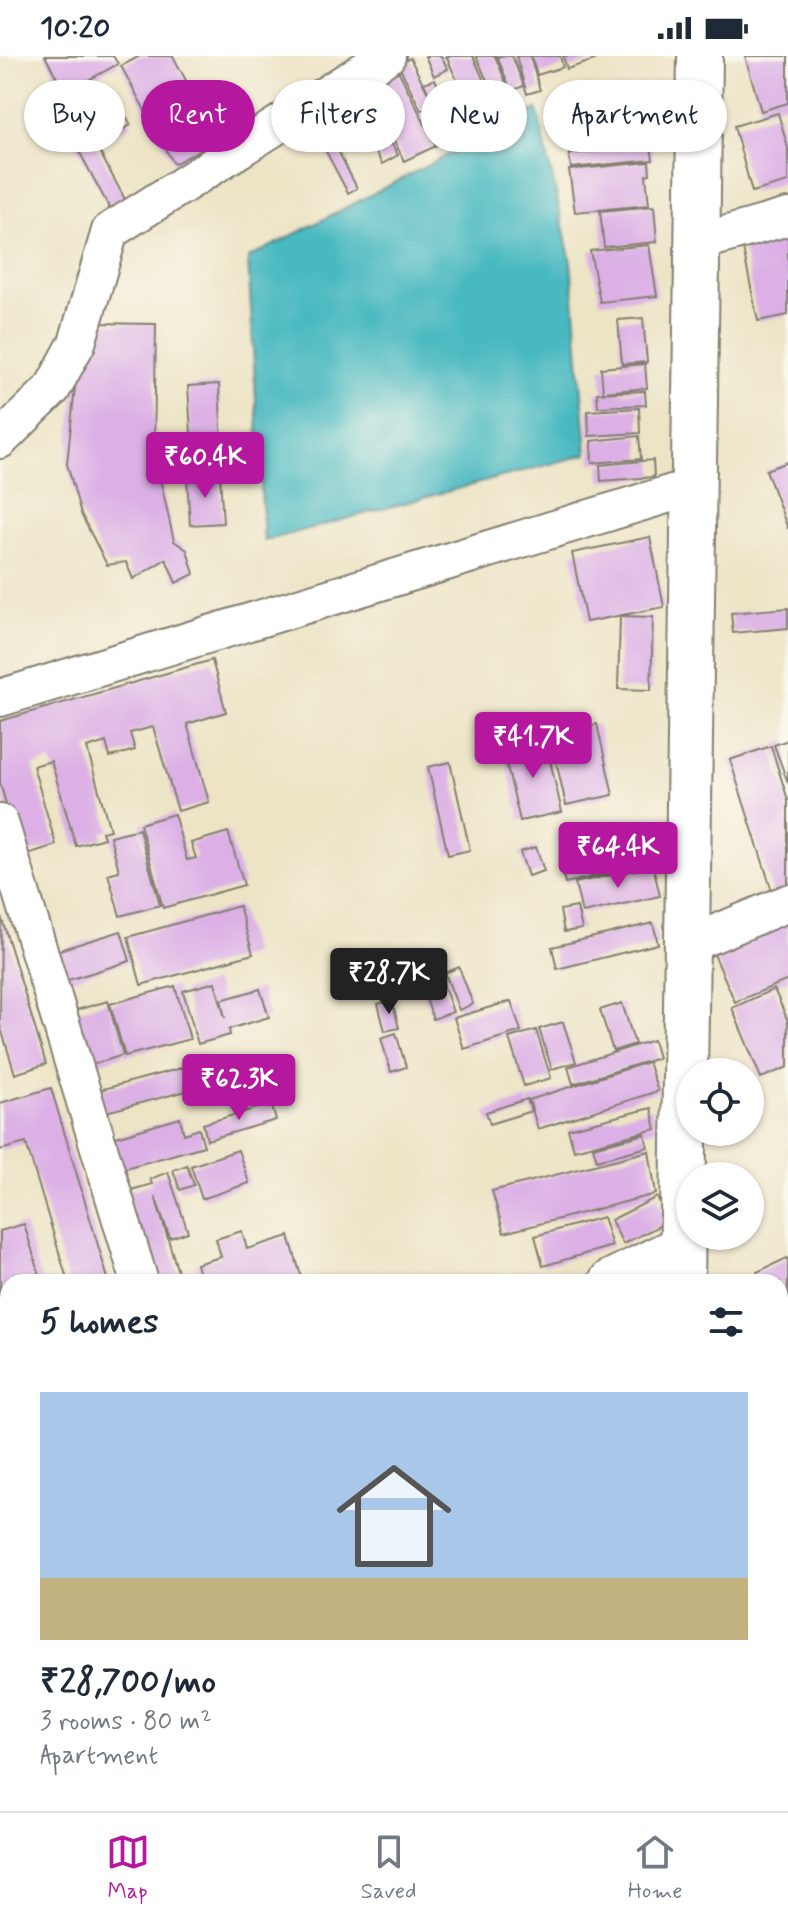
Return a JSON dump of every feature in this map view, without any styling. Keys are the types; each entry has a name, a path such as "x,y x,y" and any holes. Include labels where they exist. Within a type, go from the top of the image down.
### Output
{"main road":[{"path":"643,1274 682,1264 700,56"}],"street":[{"path":"0,440 52,389 71,354 110,231 387,56"},
{"path":"696,243 788,217"},
{"path":"0,698 692,487"},
{"path":"0,823 138,1274"},
{"path":"685,946 788,903"}],"water":[{"path":"537,109 543,152 547,152 571,262 587,454 264,541 248,258 454,152 527,152 527,114"}],"building":[{"path":"45,56 113,56 118,64 89,80 58,80"},
{"path":"140,56 173,56 186,80 141,80 141,103 121,66"},
{"path":"425,56 441,56 448,69 434,76"},
{"path":"446,56 473,56 484,80 457,80"},
{"path":"476,56 495,56 505,80 487,80"},
{"path":"497,56 512,56 522,80 507,80"},
{"path":"516,56 530,56 540,90 527,94 527,80 523,80"},
{"path":"531,56 560,56 563,67 537,75"},
{"path":"563,56 593,56 595,60 567,69"},
{"path":"745,56 788,56 788,103 761,111"},
{"path":"410,58 421,80 421,110 398,64"},
{"path":"397,68 403,80 372,80"},
{"path":"405,84 421,116 423,152 404,161 400,152 405,152"},
{"path":"778,113 788,148 788,182 752,192 734,126"},
{"path":"125,114 131,125 125,128"},
{"path":"80,152 100,152 126,201 110,209"},
{"path":"168,152 197,152 174,164"},
{"path":"326,152 339,152 357,188 348,193"},
{"path":"375,152 396,152 398,155 382,164"},
{"path":"652,152 653,160 571,168 569,154"},
{"path":"649,162 650,174 646,175 649,205 575,212 569,170"},
{"path":"654,206 657,242 604,247 600,211"},
{"path":"788,229 788,315 758,321 741,239"},
{"path":"649,245 657,296 600,302 590,251"},
{"path":"643,318 647,362 622,364 618,320"},
{"path":"90,323 156,324 154,452 174,541 187,550 194,574 176,583 166,559 133,579 126,562 107,565 81,514 67,464 75,387"},
{"path":"645,364 647,388 603,392 601,368"},
{"path":"219,384 222,447 192,449 188,386"},
{"path":"645,391 646,405 598,407 597,393"},
{"path":"639,408 640,433 589,436 588,411"},
{"path":"639,436 641,459 592,463 591,441"},
{"path":"653,460 654,477 601,481 600,465"},
{"path":"788,462 788,529 766,470"},
{"path":"220,475 223,523 190,525 187,477"},
{"path":"650,537 664,607 586,622 572,553"},
{"path":"788,608 788,628 733,633 731,613"},
{"path":"620,616 653,617 651,690 618,689"},
{"path":"212,660 226,712 187,724 209,802 178,811 153,727 130,733 135,750 110,757 106,742 87,748 110,830 102,832 104,838 76,846 51,761 33,766 56,845 21,856 0,783 0,721"},
{"path":"597,724 613,795 566,805 550,734"},
{"path":"545,739 562,812 520,821 503,749"},
{"path":"788,740 788,783 774,745"},
{"path":"771,746 788,800 788,889 773,894 730,760"},
{"path":"450,762 470,850 448,855 428,767"},
{"path":"174,814 187,860 196,858 191,843 228,832 244,885 163,908 140,824"},
{"path":"139,829 160,905 120,916 108,874 119,871 110,836"},
{"path":"655,839 661,862 565,883 560,861"},
{"path":"536,847 544,871 528,876 520,852"},
{"path":"653,866 660,896 582,913 575,883"},
{"path":"239,906 253,954 141,985 128,937"},
{"path":"577,907 582,929 564,932 560,910"},
{"path":"1,916 46,1064 15,1074 0,1025"},
{"path":"788,920 788,980 735,1002 713,952"},
{"path":"653,923 658,944 557,969 552,947"},
{"path":"121,931 130,961 62,982 53,952"},
{"path":"459,967 473,1004 459,1010 445,973"},
{"path":"440,975 453,1012 433,1019 420,981"},
{"path":"215,982 225,1018 221,1000 260,989 269,1017 229,1029 230,1035 198,1044 183,991"},
{"path":"175,986 190,1039 125,1056 110,1004"},
{"path":"774,989 788,1021 788,1067 764,1077 764,1058 753,1058 732,1008"},
{"path":"392,1000 399,1028 385,1031 378,1004"},
{"path":"108,1001 123,1055 82,1068 66,1013"},
{"path":"511,1001 521,1031 464,1049 454,1018"},
{"path":"622,1003 635,1044 613,1051 600,1010"},
{"path":"563,1022 576,1062 552,1069 539,1029"},
{"path":"536,1030 551,1078 524,1086 509,1038"},
{"path":"396,1033 406,1067 391,1072 381,1038"},
{"path":"653,1040 658,1058 573,1084 568,1067"},
{"path":"215,1059 221,1082 102,1113 96,1091"},
{"path":"648,1062 658,1091 538,1129 529,1100"},
{"path":"51,1088 107,1274 66,1274 26,1143 0,1150 0,1103"},
{"path":"527,1099 531,1111 490,1124 486,1112"},
{"path":"271,1104 276,1120 207,1140 203,1124"},
{"path":"651,1108 656,1129 574,1150 568,1129"},
{"path":"180,1118 184,1134 199,1129 204,1146 122,1169 113,1138"},
{"path":"645,1134 648,1147 597,1160 593,1147"},
{"path":"238,1150 249,1183 202,1199 191,1166"},
{"path":"649,1151 656,1194 504,1233 492,1191"},
{"path":"187,1165 194,1185 180,1190 173,1170"},
{"path":"168,1172 188,1232 170,1238 155,1196 179,1274 149,1274 124,1192 152,1184 150,1179"},
{"path":"657,1197 669,1221 623,1244 611,1220"},
{"path":"603,1217 612,1246 543,1266 535,1236"},
{"path":"24,1224 40,1274 0,1274 0,1231"},
{"path":"242,1231 247,1249 289,1236 301,1274 199,1274 196,1264 221,1257 216,1239"},
{"path":"787,1258 788,1260 788,1274 757,1272"}]}
